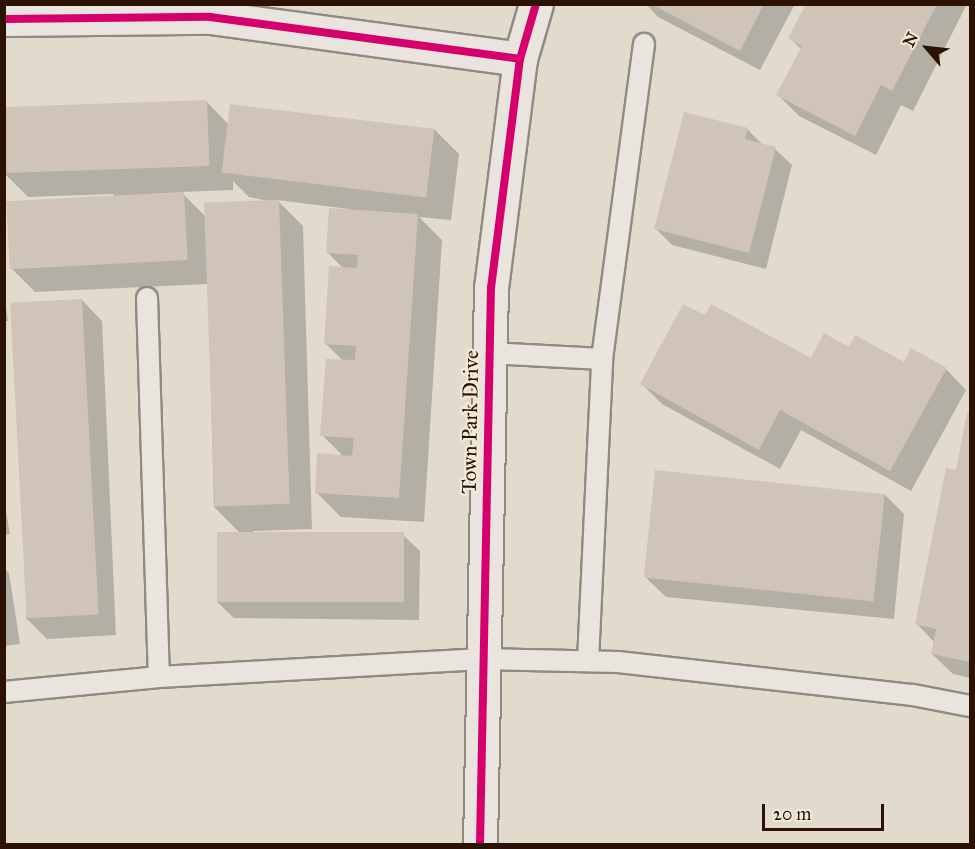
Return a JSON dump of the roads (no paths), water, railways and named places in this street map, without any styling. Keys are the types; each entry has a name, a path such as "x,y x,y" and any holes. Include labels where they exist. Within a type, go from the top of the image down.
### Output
{"street":[{"name":"Town Park Drive","path":"480,844 491,288 520,58 536,4"},
{"path":"4,19 210,17 520,58"}],"lane":[{"path":"588,661 602,359 644,44"},
{"path":"147,298 159,677"},
{"path":"489,353 602,359"},
{"path":"4,692 159,677 483,659 618,662 913,695 970,706"}]}
